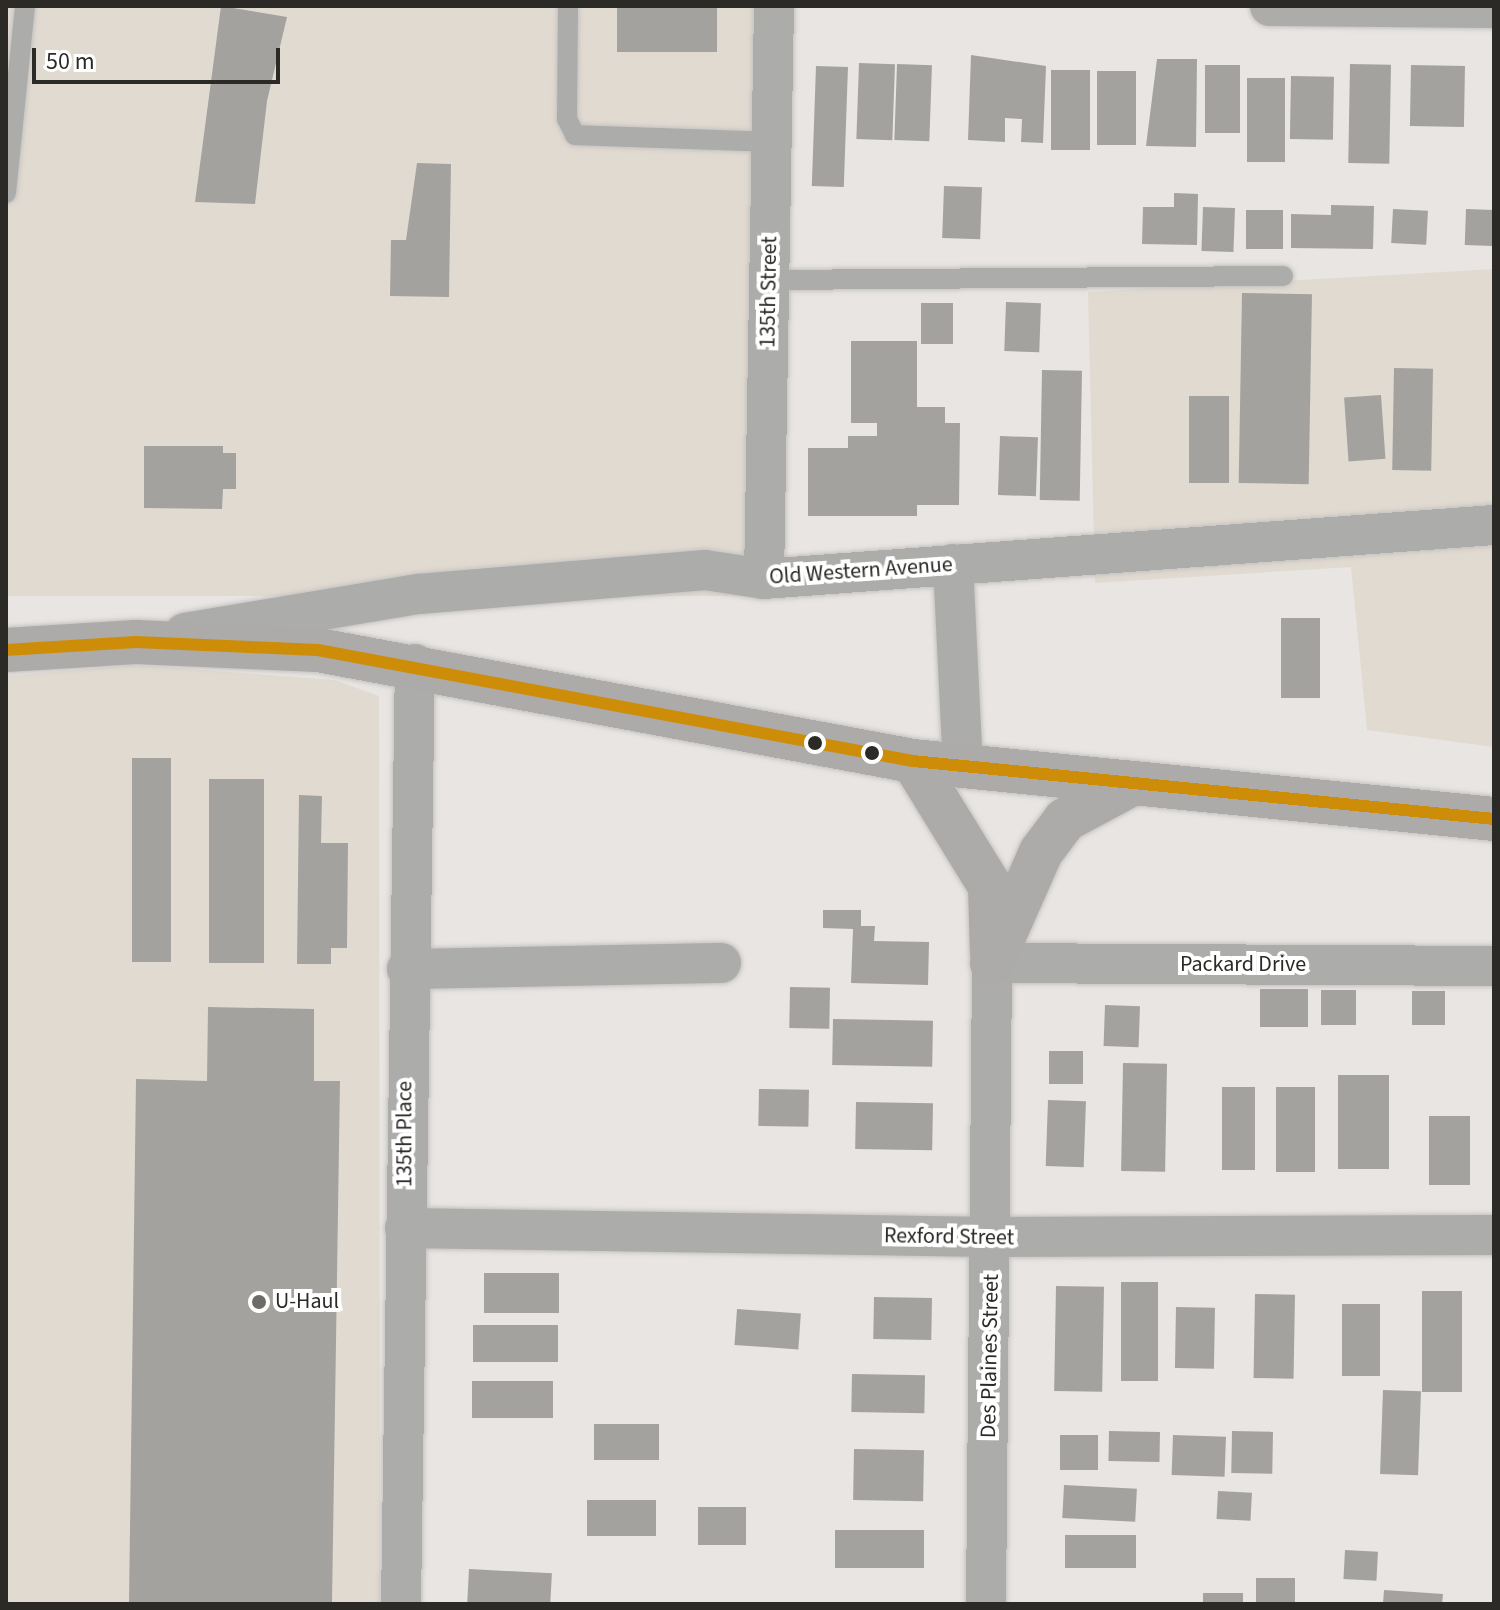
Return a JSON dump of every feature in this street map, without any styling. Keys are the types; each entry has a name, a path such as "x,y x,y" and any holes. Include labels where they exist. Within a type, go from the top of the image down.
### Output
{"main road":[{"path":"6,650 136,642 318,650 415,664 913,761 1494,819"},
{"path":"913,761 990,886 992,963"},
{"path":"992,963 1041,852 1065,820 1130,785"}],"street":[{"name":"135th Street","path":"764,579 774,6"},
{"path":"1270,6 1494,8"},
{"name":"Old Western Avenue","path":"136,642 419,594 705,570 764,579 1494,525"},
{"path":"953,564 963,767"},
{"name":"135th Place","path":"401,1604 407,969 415,664"},
{"path":"407,969 721,963"},
{"name":"Packard Drive","path":"992,963 1494,966"},
{"name":"Des Plaines Street","path":"986,1604 992,963"},
{"name":"Rexford Street","path":"405,1228 991,1237 1494,1235"}],"lane":[{"path":"6,193 25,6"},
{"path":"568,6 567,119 575,135 772,142"},
{"path":"769,280 1283,276"}],"shaded area":[{"path":"6,6 759,6 759,596 6,596"},
{"path":"1494,269 1494,747 1367,730 1351,567 1095,583 1088,292"},
{"path":"136,665 335,680 379,696 380,1604 6,1604 6,676"}],"building":[{"path":"221,6 287,17 267,101 255,204 195,202"},
{"path":"617,6 717,6 717,52 617,52"},
{"path":"971,55 1046,66 1043,143 1021,142 1022,119 1005,118 1005,142 968,140"},
{"path":"1157,59 1197,59 1196,147 1146,146"},
{"path":"859,63 895,64 892,140 856,139"},
{"path":"897,64 932,65 929,141 894,140"},
{"path":"1350,64 1391,65 1389,164 1348,163"},
{"path":"1205,65 1240,65 1240,133 1205,133"},
{"path":"1411,65 1465,66 1464,127 1410,126"},
{"path":"816,66 848,67 844,187 812,186"},
{"path":"1051,70 1090,70 1090,150 1051,150"},
{"path":"1097,71 1136,71 1136,145 1097,145"},
{"path":"1291,76 1334,77 1333,140 1290,139"},
{"path":"1247,78 1285,78 1285,162 1247,162"},
{"path":"417,163 451,164 449,297 390,296 391,240 406,240"},
{"path":"944,186 982,187 980,239 942,238"},
{"path":"1174,193 1198,194 1197,245 1142,244 1143,207 1174,207"},
{"path":"1331,205 1374,206 1373,249 1291,248 1291,214 1331,215"},
{"path":"1203,207 1235,208 1233,252 1201,251"},
{"path":"1393,209 1428,211 1426,245 1391,243"},
{"path":"1466,209 1494,210 1493,246 1465,245"},
{"path":"1246,210 1283,210 1283,249 1246,249"},
{"path":"1242,293 1312,294 1309,484 1239,483"},
{"path":"1006,302 1041,303 1039,352 1004,351"},
{"path":"921,303 953,303 953,344 921,344"},
{"path":"851,341 917,341 917,407 945,407 945,423 960,423 959,505 917,505 917,516 808,516 808,448 848,448 848,436 877,436 877,423 851,423"},
{"path":"1394,368 1433,369 1431,471 1392,470"},
{"path":"1042,370 1082,371 1080,501 1040,500"},
{"path":"1381,395 1385,459 1349,461 1344,398"},
{"path":"1189,396 1229,396 1229,483 1189,483"},
{"path":"1000,436 1038,437 1036,496 998,495"},
{"path":"144,446 223,446 223,453 236,453 236,489 223,489 222,509 144,508"},
{"path":"1281,618 1320,618 1320,698 1281,698"},
{"path":"132,758 171,758 171,962 132,962"},
{"path":"209,779 264,779 264,963 209,963"},
{"path":"299,795 322,796 321,843 348,843 347,948 331,948 331,964 297,964"},
{"path":"823,910 861,910 861,926 875,926 874,941 929,942 928,985 851,983 853,929 823,928"},
{"path":"790,987 830,988 829,1029 789,1028"},
{"path":"1260,989 1308,989 1308,1027 1260,1027"},
{"path":"1321,990 1356,990 1356,1025 1321,1025"},
{"path":"1412,991 1445,991 1445,1025 1412,1025"},
{"path":"1105,1005 1140,1006 1139,1047 1104,1046"},
{"path":"208,1007 314,1009 314,1081 340,1081 332,1604 129,1604 136,1079 207,1081"},
{"path":"833,1019 933,1021 932,1067 832,1065"},
{"path":"1049,1051 1083,1051 1083,1084 1049,1084"},
{"path":"1123,1063 1167,1064 1165,1172 1121,1171"},
{"path":"1338,1075 1389,1075 1389,1169 1338,1169"},
{"path":"1222,1087 1255,1087 1255,1170 1222,1170"},
{"path":"1276,1087 1315,1087 1315,1172 1276,1172"},
{"path":"759,1089 809,1090 808,1127 758,1126"},
{"path":"1048,1100 1086,1101 1084,1167 1046,1166"},
{"path":"856,1102 933,1103 932,1150 855,1149"},
{"path":"1429,1116 1470,1116 1470,1185 1429,1185"},
{"path":"484,1273 559,1273 559,1313 484,1313"},
{"path":"1121,1282 1158,1282 1158,1381 1121,1381"},
{"path":"1056,1286 1104,1287 1102,1392 1054,1391"},
{"path":"1422,1291 1462,1291 1462,1392 1422,1392"},
{"path":"1255,1294 1295,1295 1294,1379 1254,1378"},
{"path":"874,1297 932,1298 931,1340 873,1339"},
{"path":"1342,1304 1380,1304 1380,1376 1342,1376"},
{"path":"1176,1307 1215,1308 1214,1369 1175,1368"},
{"path":"737,1309 801,1313 798,1349 734,1345"},
{"path":"473,1325 558,1325 558,1362 473,1362"},
{"path":"852,1374 925,1375 924,1413 851,1412"},
{"path":"472,1381 553,1381 553,1418 472,1418"},
{"path":"1383,1390 1421,1391 1418,1475 1380,1474"},
{"path":"594,1424 659,1424 659,1460 594,1460"},
{"path":"1109,1431 1160,1432 1159,1462 1108,1461"},
{"path":"1232,1431 1273,1432 1272,1474 1231,1473"},
{"path":"1060,1435 1098,1435 1098,1470 1060,1470"},
{"path":"1173,1435 1226,1437 1225,1477 1172,1475"},
{"path":"854,1449 924,1450 923,1501 853,1500"},
{"path":"1064,1485 1137,1489 1135,1522 1062,1518"},
{"path":"1218,1491 1252,1493 1250,1521 1217,1519"},
{"path":"587,1500 656,1500 656,1536 587,1536"},
{"path":"698,1507 746,1507 746,1545 698,1545"},
{"path":"835,1530 924,1530 924,1568 835,1568"},
{"path":"1065,1535 1136,1535 1136,1568 1065,1568"},
{"path":"1345,1550 1378,1552 1376,1581 1343,1579"},
{"path":"469,1569 552,1573 550,1604 467,1604"},
{"path":"1256,1578 1295,1578 1295,1604 1256,1604"},
{"path":"1384,1590 1443,1594 1442,1604 1383,1604"},
{"path":"1203,1593 1243,1593 1243,1604 1203,1604"}],"transit line":[{"path":"6,650 136,642 318,650 913,761 1494,819"}],"place":[{"name":"U-Haul","path":"259,1302"}]}
